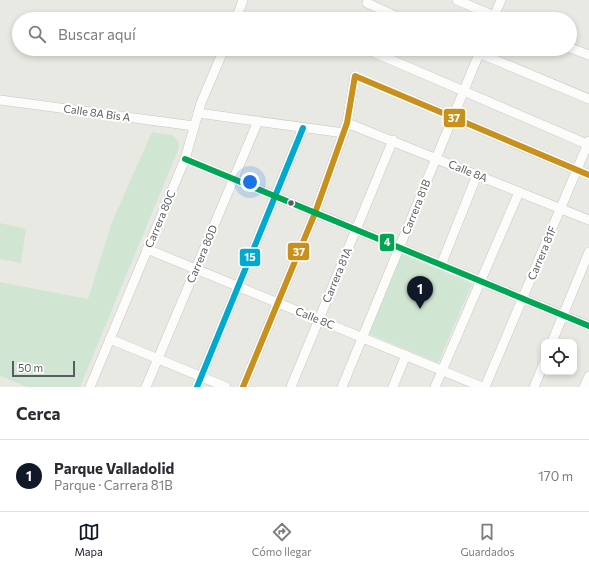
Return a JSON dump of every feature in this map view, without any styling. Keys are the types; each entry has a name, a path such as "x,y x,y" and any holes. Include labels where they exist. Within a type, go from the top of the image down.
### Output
{"street":[{"path":"239,12 243,0"},
{"path":"457,0 483,12"},
{"path":"498,12 501,0"},
{"path":"366,3 386,12"},
{"path":"577,51 589,55"},
{"name":"Carrera 80C","path":"90,387 185,159 198,113 221,56"},
{"path":"383,56 589,143"},
{"name":"Carrera 81B","path":"342,387 478,56"},
{"path":"491,56 589,99"},
{"path":"243,387 315,213 344,133 355,76 589,175"},
{"name":"Calle 8A Bis A","path":"0,100 194,126"},
{"path":"198,113 344,133"},
{"name":"Carrera 80D","path":"146,387 258,121"},
{"name":"Calle 8A","path":"346,123 393,140 589,220"},
{"path":"197,387 303,128"},
{"name":"Carrera 81A","path":"291,387 393,140"},
{"name":"Carrera 81F","path":"484,387 589,143"},
{"path":"185,159 589,326"},
{"path":"441,265 478,175"},
{"path":"435,387 441,370 481,282 519,192"},
{"name":"Calle 8C","path":"147,249 484,387"},
{"path":"553,339 589,252"},
{"path":"110,339 226,387"},
{"path":"393,387 406,356"},
{"path":"534,387 541,370"},
{"path":"584,387 589,376"}],"green space":[{"path":"152,132 173,135 179,143 179,148 80,387 27,387 0,376 0,282 88,299 112,222"},
{"path":"0,223 26,229 21,263 0,259"},
{"path":"401,254 472,284 438,363 367,333"}],"transit line":[{"name":"37","path":"243,387 315,213 347,123 355,76 589,175"},
{"name":"15","path":"197,387 303,128"},
{"name":"4","path":"185,159 589,326"}],"place":[{"name":"Parque Valladolid","path":"420,309"}]}
